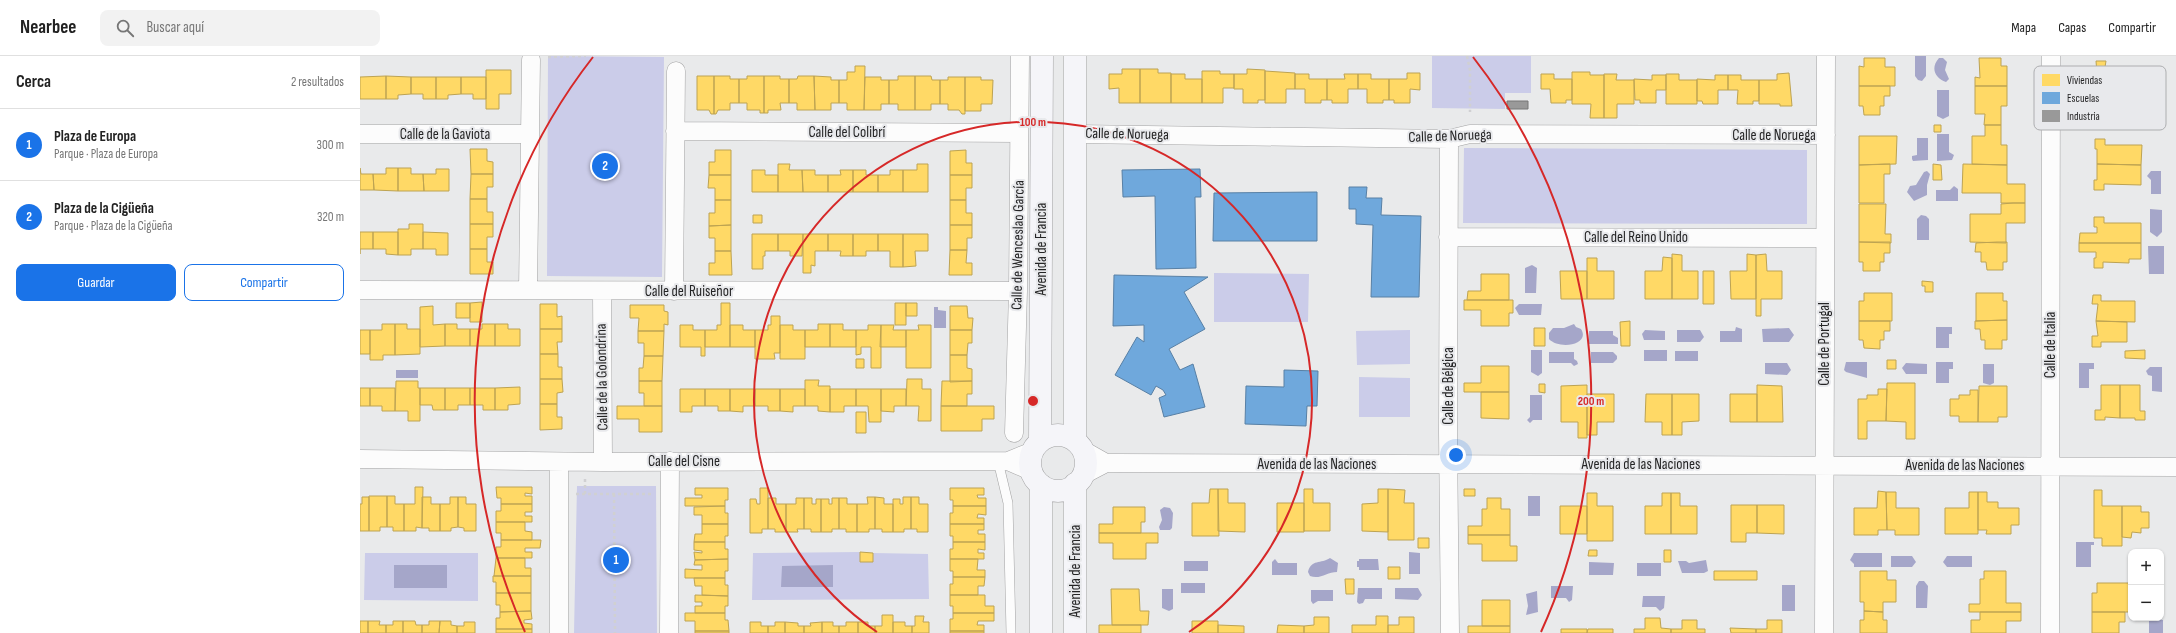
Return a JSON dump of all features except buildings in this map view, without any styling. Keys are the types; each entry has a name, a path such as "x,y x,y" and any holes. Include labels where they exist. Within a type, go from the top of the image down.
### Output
{"street":[{"name":"Calle de Wenceslao García","path":"1014,433 1018,291 1020,56"},
{"name":"Avenida de Francia","path":"1041,633 1036,462 1042,56"},
{"path":"1075,56 1079,445 1086,463 1079,480 1065,490 1053,490 1036,462 1051,436 1064,435 1079,445"},
{"name":"Calle de Portugal","path":"1824,633 1823,464 1826,56"},
{"name":"Calle de Italia","path":"2051,56 2051,66"},
{"path":"528,290 530,134 539,59"},
{"path":"674,291 676,71"},
{"name":"Calle de Italia","path":"2050,633 2051,130"},
{"name":"Calle del Colibrí","path":"675,131 1019,133"},
{"name":"Calle de la Gaviota","path":"360,134 530,134"},
{"name":"Calle de Noruega","path":"1075,134 1449,139 1470,134 1826,135"},
{"name":"Calle de Bélgica","path":"1449,139 1448,464 1450,633"},
{"name":"Calle del Reino Unido","path":"1448,237 1824,238"},
{"name":"Calle del Ruiseñor","path":"360,290 528,290 602,292 1018,291"},
{"name":"Calle de la Golondrina","path":"602,292 603,462"},
{"name":"Avenida de las Naciones","path":"1079,445 1106,463"},
{"name":"Calle del Cisne","path":"360,459 559,462 1036,462"},
{"path":"669,633 670,461"},
{"path":"559,462 559,633"},
{"name":"Avenida de las Naciones","path":"1079,480 1106,463 1823,464 2176,467"},
{"name":"Avenida de Francia","path":"1075,633 1079,480"}],"lane":[{"path":"1003,461 1008,503 1010,633"}],"path":[{"path":"539,59 586,56"},
{"path":"1468,56 1470,70 1470,112"},
{"path":"560,494 669,494"},
{"path":"614,494 615,633"}],"shaded area":[{"path":"548,56 664,57 662,277 547,276"},
{"path":"1432,56 1531,56 1531,93 1505,93 1505,109 1432,108"},
{"path":"1915,56 1926,56 1926,76 1922,81 1918,80 1915,76"},
{"path":"1939,58 1943,58 1947,62 1945,70 1949,79 1946,82 1939,78 1934,69"},
{"path":"1937,90 1949,90 1949,116 1943,119 1937,116"},
{"path":"1937,134 1949,134 1949,152 1954,155 1952,160 1937,161"},
{"path":"1917,138 1928,138 1928,160 1913,161 1912,159 1912,156 1917,155"},
{"path":"1464,148 1807,150 1807,224 1463,223"},
{"path":"1927,171 1930,174 1927,185 1927,195 1914,201 1907,192 1910,186 1916,185 1924,172"},
{"path":"2151,171 2161,171 2161,194 2151,194 2151,180 2147,176"},
{"path":"1954,186 1958,189 1958,201 1936,201 1936,190 1950,190"},
{"path":"2150,209 2162,210 2162,232 2157,237 2150,232"},
{"path":"1921,215 1926,216 1929,219 1929,240 1917,240 1917,219"},
{"path":"2148,246 2164,246 2164,274 2149,274"},
{"path":"1532,265 1537,268 1536,293 1525,293 1525,268"},
{"path":"1214,273 1309,274 1308,322 1214,322"},
{"path":"1519,304 1542,304 1541,315 1519,315 1515,308"},
{"path":"934,307 938,307 938,310 946,311 946,328 934,328"},
{"path":"1574,324 1576,327 1581,329 1583,334 1582,339 1578,342 1566,345 1549,339 1549,333 1553,328 1564,328"},
{"path":"1736,327 1742,329 1742,342 1720,342 1720,331 1735,331"},
{"path":"1936,327 1952,327 1952,334 1949,334 1949,348 1936,348"},
{"path":"1789,328 1794,335 1789,342 1763,342 1762,329"},
{"path":"1410,330 1410,364 1357,365 1356,331"},
{"path":"1645,330 1665,331 1665,340 1644,340 1642,334"},
{"path":"1677,330 1700,330 1704,337 1700,342 1677,342"},
{"path":"1589,331 1613,331 1613,335 1618,338 1618,344 1589,344"},
{"path":"1531,350 1542,350 1542,373 1538,376 1531,372"},
{"path":"1644,350 1667,350 1667,361 1644,361"},
{"path":"1675,351 1698,351 1698,361 1675,361"},
{"path":"1549,352 1574,352 1574,359 1578,364 1574,366 1571,363 1549,363"},
{"path":"1591,352 1613,352 1617,356 1617,359 1613,363 1591,363"},
{"path":"1846,362 1867,362 1867,378 1846,372 1844,370"},
{"path":"1936,362 1953,362 1953,369 1949,369 1949,383 1936,383"},
{"path":"1765,363 1787,363 1791,370 1787,375 1765,374"},
{"path":"1906,363 1927,364 1927,374 1906,374 1902,368"},
{"path":"2079,363 2094,363 2094,369 2089,369 2089,388 2079,388"},
{"path":"1983,364 1994,364 1994,383 1990,385 1983,383"},
{"path":"2150,367 2162,367 2162,392 2152,391 2152,376 2148,375 2146,371"},
{"path":"396,370 418,370 418,378 396,378"},
{"path":"1359,377 1410,378 1410,417 1359,417"},
{"path":"1530,395 1542,395 1542,420 1533,420 1530,423 1527,420 1530,417"},
{"path":"577,486 656,486 657,633 574,633"},
{"path":"1528,496 1540,496 1540,516 1528,516"},
{"path":"1164,507 1170,508 1173,513 1172,528 1170,530 1160,530 1159,527 1162,520 1160,510"},
{"path":"2076,542 2094,542 2094,545 2091,545 2091,567 2076,567"},
{"path":"860,552 860,562 872,562 873,553 928,554 929,599 752,600 753,553"},
{"path":"1409,552 1420,553 1420,574 1409,574"},
{"path":"365,553 478,553 478,601 364,600"},
{"path":"1854,553 1882,553 1882,567 1854,567 1854,564 1850,560"},
{"path":"1891,556 1912,556 1916,562 1912,567 1891,567"},
{"path":"1947,556 1972,556 1972,567 1947,567 1943,562"},
{"path":"1330,558 1338,563 1337,572 1317,577 1310,576 1308,572 1311,565"},
{"path":"1275,559 1278,563 1297,563 1297,575 1272,575 1272,562"},
{"path":"1359,559 1378,559 1379,570 1359,570 1359,567 1357,567 1357,561 1359,561"},
{"path":"1706,560 1708,571 1704,573 1682,573 1678,561 1686,561 1689,563"},
{"path":"1184,561 1208,561 1208,571 1184,571"},
{"path":"1589,562 1614,563 1613,575 1589,575"},
{"path":"1637,563 1661,563 1661,576 1637,576"},
{"path":"394,565 447,565 447,588 394,588"},
{"path":"833,565 833,587 781,587 782,566"},
{"path":"1919,581 1924,581 1928,586 1927,608 1916,608 1916,586"},
{"path":"1181,583 1205,583 1205,593 1181,593"},
{"path":"1782,585 1795,585 1795,611 1782,611"},
{"path":"1551,586 1573,586 1572,600 1569,602 1566,598 1551,598"},
{"path":"1358,588 1382,588 1382,599 1365,599 1363,603 1359,604 1357,602"},
{"path":"1395,588 1418,588 1422,595 1418,600 1395,599"},
{"path":"1162,589 1173,589 1173,609 1169,611 1162,608"},
{"path":"1311,590 1333,590 1333,601 1318,601 1313,604 1311,601"},
{"path":"1537,591 1538,612 1526,615 1528,606 1526,594"},
{"path":"1643,596 1665,596 1664,608 1660,611 1656,607 1642,607"},
{"path":"2149,621 2163,621 2163,633 2149,633"}],"place":[{"name":"Plaza de la Cigüeña","path":"605,166"},
{"name":"Plaza de Europa","path":"616,560"}]}
